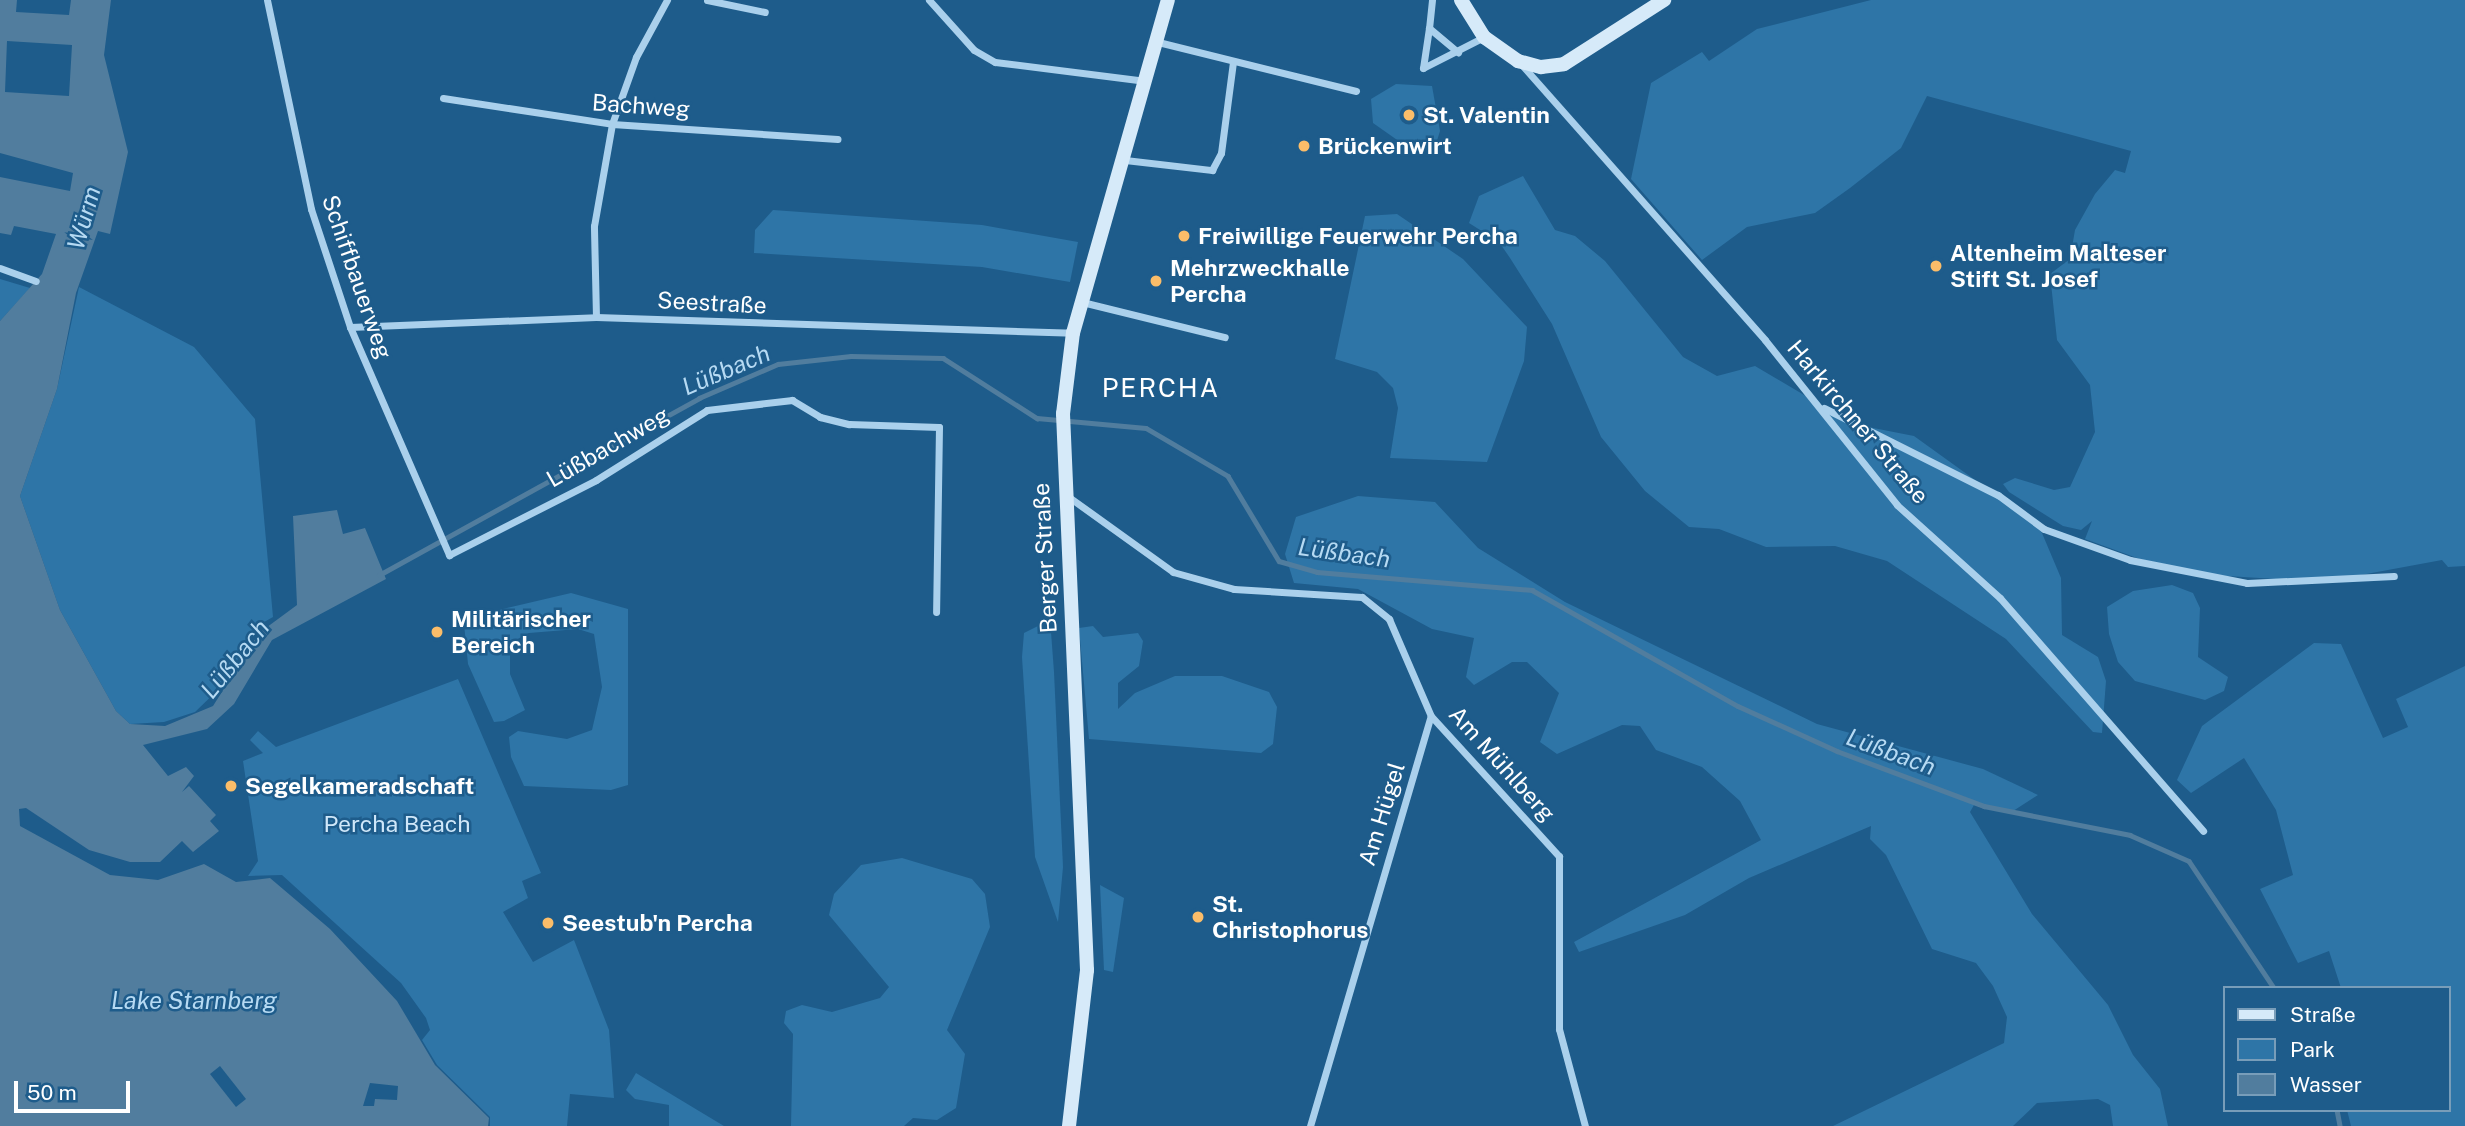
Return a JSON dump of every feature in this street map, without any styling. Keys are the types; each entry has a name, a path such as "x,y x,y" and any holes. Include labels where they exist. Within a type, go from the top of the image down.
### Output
{"main road":[{"name":"Berger Straße","path":"1069,1126 1087,970 1062,451 1063,414 1073,333 1150,81 1168,0"},
{"path":"1461,0 1484,37 1518,61 1564,64 1664,0"}],"street":[{"name":"Schiffbauerweg","path":"267,0 310,209 350,327 449,555"},
{"path":"596,317 594,226 612,124 636,57 667,0"},
{"path":"707,0 765,12"},
{"path":"929,0 974,50 995,62 1150,81"},
{"path":"1432,0 1423,68 1484,37"},
{"path":"1429,28 1458,52"},
{"path":"1158,43 1356,92"},
{"name":"Harkirchner Straße","path":"1518,61 1821,407 1897,505 2000,598 2203,831"},
{"path":"1125,160 1212,170 1221,153 1233,62"},
{"name":"Bachweg","path":"443,98 612,124 838,139"},
{"path":"0,268 36,281"},
{"path":"1082,302 1225,337"},
{"name":"Seestraße","path":"350,327 596,317 1073,333"},
{"name":"Lüßbachweg","path":"449,555 596,480 707,410 792,400 820,417 849,424 939,427 936,612"},
{"path":"1821,407 1998,495 2044,529 2130,560 2247,583 2394,576"},
{"name":"Am Mühlberg","path":"1065,495 1173,572 1234,589 1362,597 1390,619 1432,716 1559,856 1559,1029 1585,1126"},
{"name":"Am Hügel","path":"1310,1126 1432,716"}],"green space":[{"path":"1871,0 2465,0 2465,566 2448,567 2442,560 2323,582 2178,573 2085,539 2092,521 2081,530 2063,526 2009,492 2003,484 2015,478 2054,490 2070,487 2095,432 2090,385 2057,340 2050,274 2070,259 2075,230 2095,194 2115,170 2125,173 2131,151 1927,96 1901,148 1850,188 1815,213 1747,227 1702,260 1631,179 1651,83 1702,52 1709,61 1757,29"},
{"path":"1396,84 1432,86 1440,131 1435,147 1400,142 1373,123 1371,99"},
{"path":"1523,176 1555,230 1575,236 1605,261 1683,357 1717,376 1755,366 1853,424 1914,436 2039,526 2061,578 2062,635 2098,657 2106,681 2102,733 2093,732 2006,639 1887,561 1835,546 1766,547 1719,529 1689,527 1645,491 1601,437 1552,324 1510,258 1499,242 1469,223 1479,196"},
{"path":"773,210 982,225 1078,242 1070,282 982,267 754,253 755,230"},
{"path":"1397,214 1463,259 1527,327 1524,361 1487,462 1390,458 1398,408 1393,388 1377,372 1335,359 1365,216"},
{"path":"0,279 30,288 0,321"},
{"path":"79,287 194,347 255,419 273,617 257,626 223,685 195,712 164,722 130,724 116,711 60,610 20,496 57,389"},
{"path":"1358,496 1435,502 1478,548 1565,602 1817,724 1983,769 2038,795 2010,813 1974,805 1970,812 2032,914 2108,1005 2133,1055 2160,1089 2168,1126 2113,1126 2110,1105 2098,1099 2037,1103 2013,1126 1833,1126 2004,1043 2007,1017 1993,986 1976,963 1932,949 1886,855 1870,839 1871,826 1749,878 1685,915 1579,952 1574,942 1761,840 1740,801 1702,767 1656,750 1640,726 1622,725 1557,754 1540,742 1559,693 1527,662 1512,662 1474,685 1466,677 1474,638 1432,629 1358,589 1294,583 1285,554 1296,517"},
{"path":"2172,585 2193,593 2200,608 2198,657 2228,677 2224,691 2205,700 2135,681 2118,662 2109,634 2107,607 2133,591"},
{"path":"571,593 628,609 628,785 611,790 524,786 511,757 509,737 518,731 567,739 592,730 602,687 594,634 578,629 529,633 510,643 510,674 525,710 504,721 494,722 468,664 464,624 469,617"},
{"path":"1040,625 1051,632 1054,672 1063,867 1058,922 1035,857 1022,657 1024,633"},
{"path":"1093,626 1103,637 1138,633 1143,641 1139,666 1118,683 1118,709 1135,693 1175,676 1222,676 1269,692 1277,707 1273,744 1261,753 1089,739 1079,628"},
{"path":"2314,643 2341,644 2383,738 2408,727 2396,699 2465,666 2465,1126 2351,1126 2348,1112 2451,1112 2451,986 2340,986 2329,951 2298,963 2260,889 2293,875 2276,810 2244,758 2191,793 2177,780 2202,726"},
{"name":"Percha Beach","path":"458,679 541,873 522,881 528,898 503,912 533,962 574,940 609,1030 614,1098 570,1094 567,1126 490,1126 490,1117 437,1065 422,1040 430,1030 426,1018 401,983 282,875 248,876 258,861 243,761 263,753 250,740 258,731 276,747"},
{"path":"902,858 972,879 985,894 990,927 947,1030 965,1054 956,1108 937,1120 913,1118 904,1126 791,1126 793,1034 784,1023 786,1011 802,1005 832,1012 880,998 889,987 829,915 834,894 861,865"},
{"path":"1100,885 1124,898 1113,972 1104,970"},
{"path":"636,1073 724,1126 669,1126 669,1105 635,1099 626,1090"}],"water":[{"name":"Lake Starnberg","path":"0,0 17,0 16,12 69,15 71,0 111,0 104,55 128,152 110,234 98,231 76,293 57,389 20,496 60,610 116,711 130,724 165,726 213,706 259,633 297,605 293,516 337,510 343,534 365,528 386,579 272,640 234,704 207,729 143,745 168,776 186,767 194,776 182,792 189,786 216,815 210,821 219,831 193,852 182,841 160,862 130,862 89,850 26,808 19,809 20,826 110,875 158,880 204,864 236,882 270,878 330,929 397,1001 435,1065 489,1118 488,1126 0,1126 0,321 42,274 56,234 14,226 11,235 0,233 0,177 70,191 73,173 0,153","holes":["7,41 72,45 69,96 5,92"]}],"pier":[{"path":"220,1066 246,1099 236,1107 210,1074"},
{"path":"370,1083 398,1086 397,1100 375,1099 374,1106 363,1106"}],"waterway":[{"name":"Lüßbach","path":"379,575 699,398 778,364 851,356 943,358 1037,418 1146,428 1228,476 1279,561 1317,572 1532,590 1738,706 1837,751 1984,806 2130,835 2189,861 2273,986"},
{"name":"Lüßbach","path":"2337,1112 2340,1126"}],"place":[{"name":"St. Valentin","path":"1409,115"},
{"name":"Brückenwirt","path":"1304,146"},
{"name":"Freiwillige Feuerwehr Percha","path":"1184,236"},
{"name":"Altenheim Malteser Stift St. Josef","path":"1936,266"},
{"name":"Mehrzweckhalle Percha","path":"1156,281"},
{"name":"Militärischer Bereich","path":"437,632"},
{"name":"Segelkameradschaft","path":"231,786"},
{"name":"St. Christophorus","path":"1198,917"},
{"name":"Seestub'n Percha","path":"548,923"}],"district":[{"name":"PERCHA","path":"1161,388"}],"water label":[{"name":"Würm","path":"84,218"}]}
